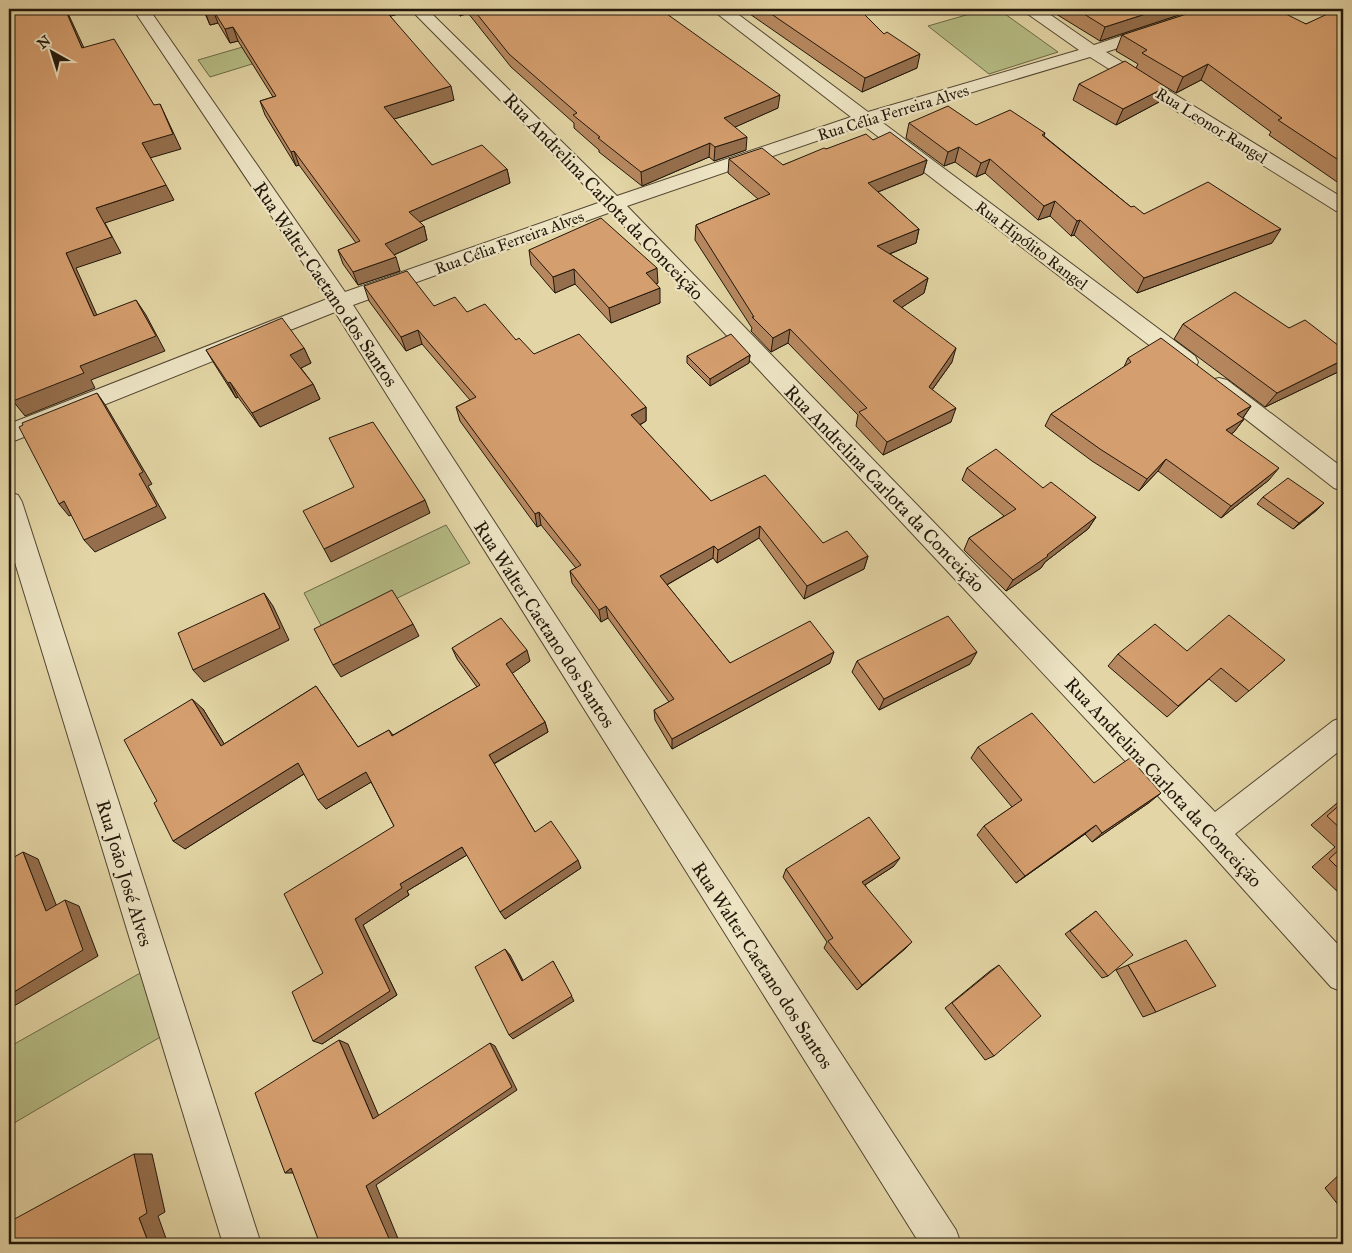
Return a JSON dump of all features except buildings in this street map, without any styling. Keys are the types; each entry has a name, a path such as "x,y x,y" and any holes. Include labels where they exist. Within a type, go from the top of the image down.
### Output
{"street":[{"name":"Rua Walter Caetano dos Santos","path":"141,9 340,302 942,1244"},
{"name":"Rua Andrelina Carlota da Conceição","path":"418,9 614,204 1213,832 1343,975"},
{"name":"Rua Hipólito Rangel","path":"721,9 1343,481"},
{"name":"Rua Leonor Rangel","path":"1031,9 1092,51 1343,207"},
{"name":"Rua Célia Ferreira Alves","path":"9,434 340,302 614,204 866,118 1092,51 1219,9"},
{"path":"1329,9 1343,16"},
{"name":"Rua João José Alves","path":"9,502 242,1244"},
{"path":"1213,832 1343,730"}],"green space":[{"path":"987,9 998,9 1058,52 989,74 928,26"},
{"path":"294,32 307,47 210,77 198,60"},
{"path":"446,525 470,563 325,633 304,593"},
{"path":"142,972 162,1036 9,1126 9,1047"}]}
